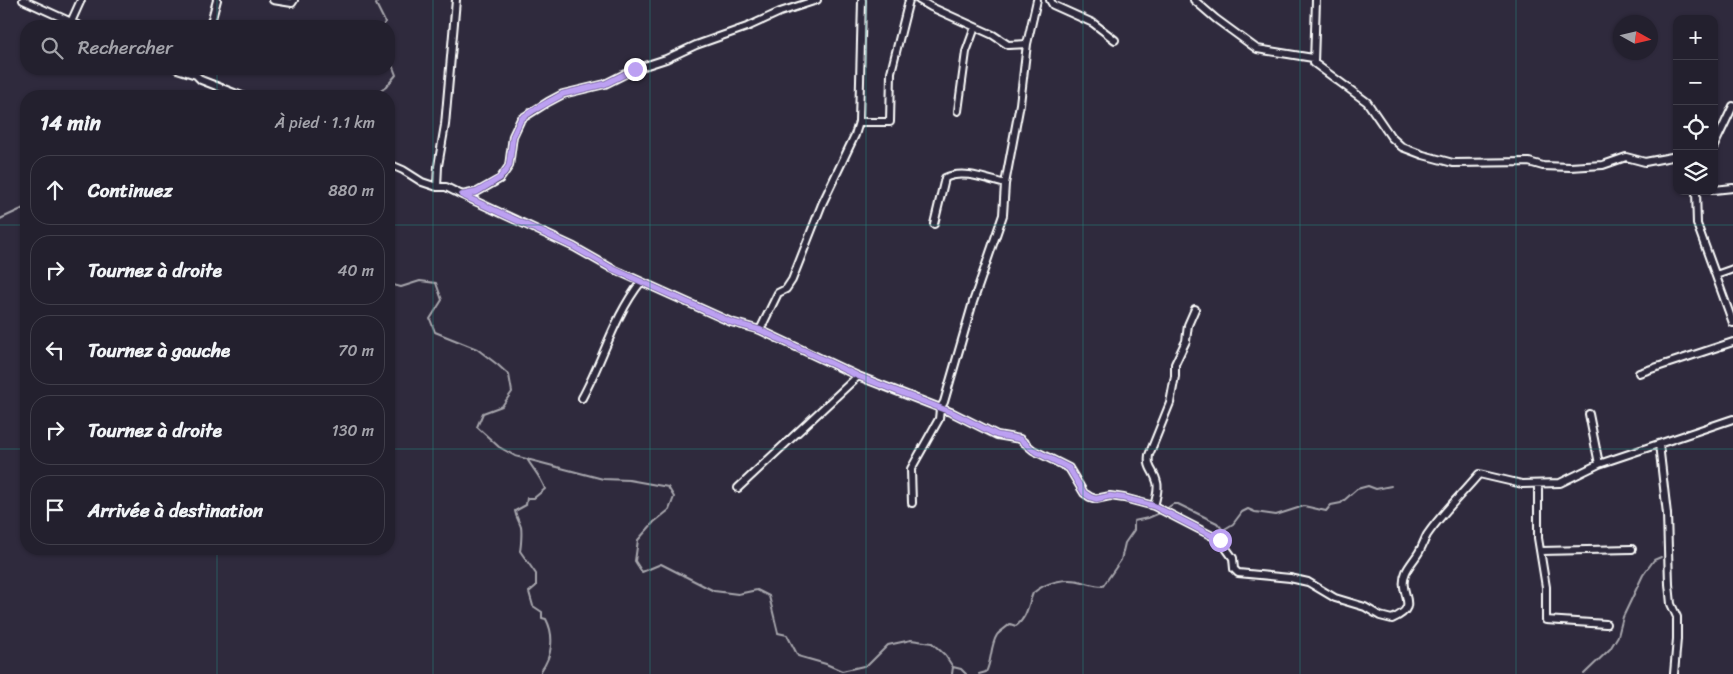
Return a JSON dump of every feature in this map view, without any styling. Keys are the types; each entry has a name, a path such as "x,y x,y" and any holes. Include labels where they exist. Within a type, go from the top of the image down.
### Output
{"street":[{"path":"23,0 67,20"},
{"path":"72,20 81,0"},
{"path":"212,20 218,0"},
{"path":"273,0 292,3 294,0"},
{"path":"437,187 438,166 445,125 456,0"},
{"path":"462,195 477,192 500,178 509,166 513,136 521,119 548,102 563,94 605,84 635,69 666,59 696,45 747,27 780,12 817,0"},
{"path":"760,330 778,294 792,280 822,204 855,135 859,122 862,0"},
{"path":"859,122 890,122 891,72 909,0"},
{"path":"919,0 993,35 1008,45 1027,44"},
{"path":"912,503 911,469 939,419 940,409 944,402 973,302 1003,215 1005,184 1020,104 1027,44 1037,0"},
{"path":"1050,0 1053,5 1093,23 1115,40"},
{"path":"1194,0 1257,49 1313,58"},
{"path":"1316,0 1314,63 1368,102 1391,137 1402,147 1453,163 1529,162 1543,166 1570,167 1603,165 1626,157 1645,162 1673,157"},
{"path":"958,110 966,52 975,27"},
{"path":"199,75 201,80 227,90"},
{"path":"1718,138 1733,106"},
{"path":"395,166 422,182 437,187 446,187 574,247 611,268 731,322 760,330 858,376 953,413 997,435 1020,439 1033,450 1069,468 1084,493 1090,497 1096,499 1110,496 1154,506 1220,540 1233,558 1234,568 1238,573 1290,578 1308,582 1335,598 1365,607 1380,616 1392,619 1404,614 1407,609 1408,603 1403,587 1406,572 1427,536 1479,474 1522,484 1560,483 1599,464 1733,419"},
{"path":"934,224 945,178 955,173 1005,184"},
{"path":"1718,190 1733,188"},
{"path":"1696,195 1696,224 1733,323"},
{"path":"1716,275 1733,268"},
{"path":"582,398 629,297 641,282"},
{"path":"1154,506 1158,484 1150,470 1148,463 1149,455 1170,403 1176,376 1176,364 1186,341 1188,325 1195,309"},
{"path":"1640,373 1733,342"},
{"path":"738,488 858,376"},
{"path":"1589,414 1599,464"},
{"path":"1659,444 1667,514 1671,604 1677,617 1674,674"},
{"path":"1538,484 1538,538 1542,551 1546,586 1546,620 1606,624"},
{"path":"1542,551 1632,549"}],"waterway":[{"path":"378,0 376,4 384,20"},
{"path":"382,90 396,75 395,72"},
{"path":"0,219 20,210"},
{"path":"395,286 401,287 420,281 436,283 442,300 430,319 435,332 477,349 509,375 512,392 502,406 483,413 477,427 499,447 515,456 603,479 629,480 668,487 674,497 669,510 654,522 638,540 635,561 642,572 661,564 714,591 738,594 757,590 769,596 778,633 787,635 798,656 842,671 868,665 888,645 911,640 932,643 945,655 953,667 952,674"},
{"path":"527,459 545,489 534,498 527,498 526,505 515,511 521,527 520,551 536,574 536,586 529,592 533,606 542,612 542,618 546,619 551,632 550,652 541,674"},
{"path":"1166,509 1173,504 1178,504 1217,523 1223,530 1233,524 1242,512 1248,509 1276,515 1304,506 1326,511 1331,505 1341,503 1357,489 1368,486 1376,489 1391,486"},
{"path":"979,674 986,672 997,635 1010,624 1016,626 1020,623 1033,593 1050,583 1063,580 1103,586 1121,560 1125,543 1134,530 1134,521 1162,512"},
{"path":"1584,674 1610,649 1618,636 1623,617 1643,575 1654,560 1661,557"},
{"path":"953,667 961,669 966,674"}],"route":[{"path":"635,69 605,84 563,94 521,119 513,136 509,166 500,178 477,192 462,195 574,247 611,268 731,322 760,330 858,376 953,413 997,435 1023,440 1033,450 1069,468 1084,493 1090,497 1096,499 1110,496 1154,506 1220,540"}]}
